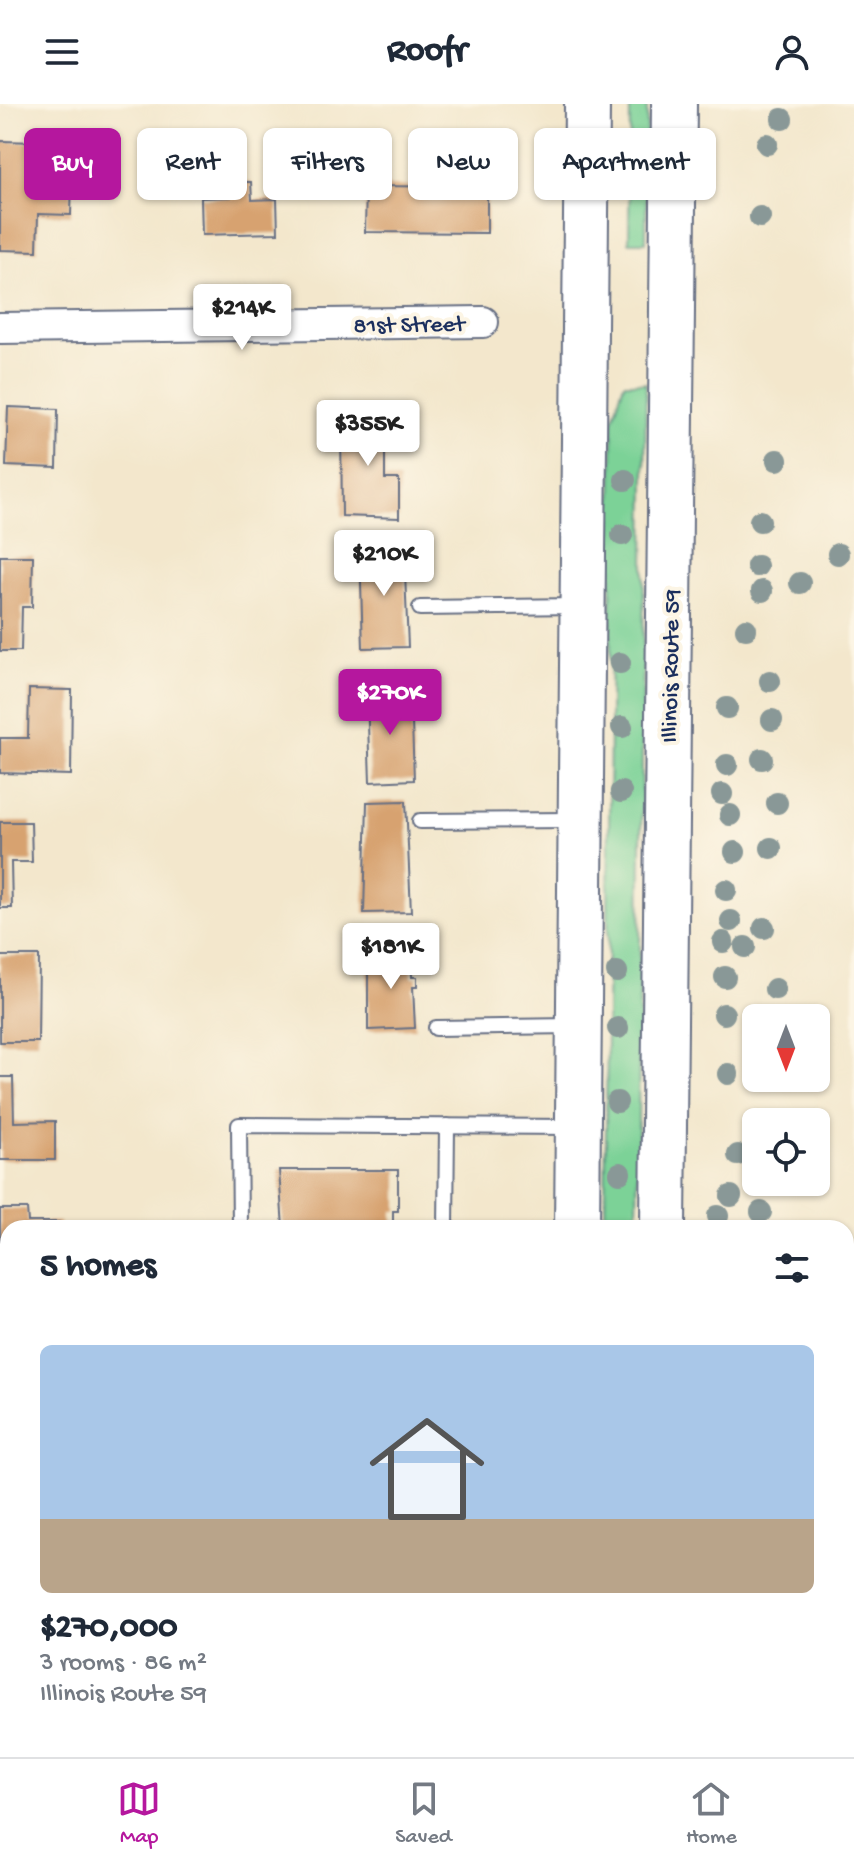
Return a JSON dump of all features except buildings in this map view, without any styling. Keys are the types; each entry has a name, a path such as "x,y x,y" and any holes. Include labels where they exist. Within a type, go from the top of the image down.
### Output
{"main road":[{"path":"577,1220 587,104"},
{"name":"Illinois Route 59","path":"663,1220 674,104"}],"street":[{"name":"81st Street","path":"0,328 483,322"}],"lane":[{"path":"420,608 583,606"},
{"path":"420,821 581,820"},
{"path":"436,1028 579,1026"},
{"path":"240,1220 239,1125 578,1127"},
{"path":"446,1220 447,1126"}],"green space":[{"path":"630,104 647,104 647,128 630,128"},
{"path":"629,200 646,200 646,242 629,242"},
{"path":"624,383 646,383 637,1220 605,1220 613,418"}]}
